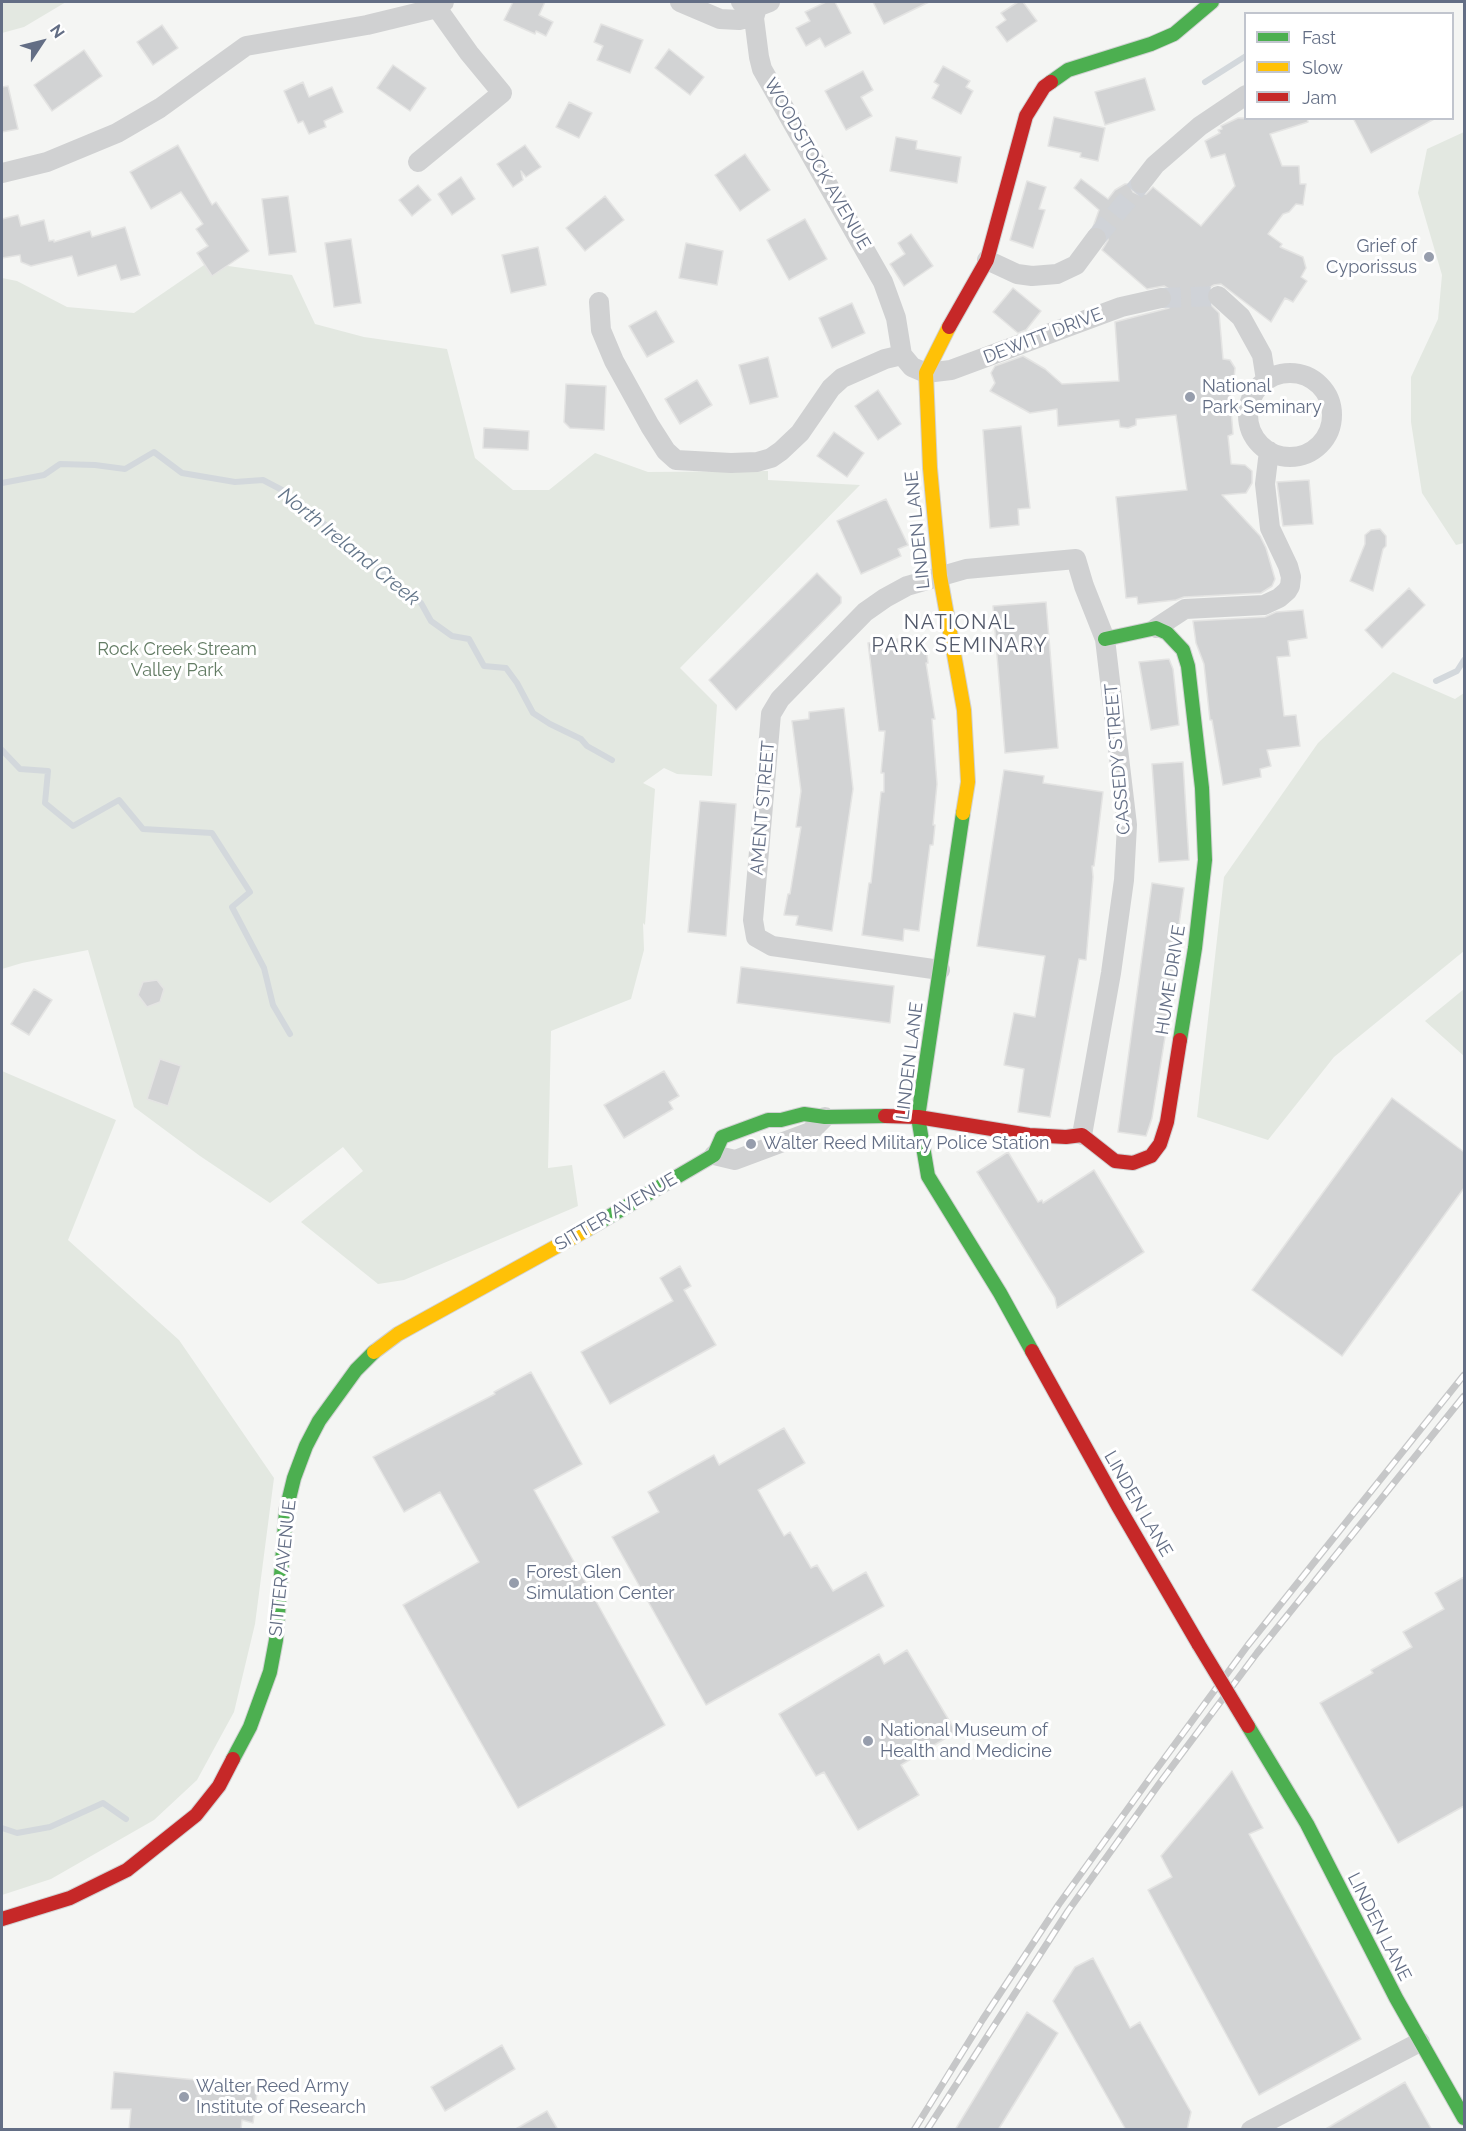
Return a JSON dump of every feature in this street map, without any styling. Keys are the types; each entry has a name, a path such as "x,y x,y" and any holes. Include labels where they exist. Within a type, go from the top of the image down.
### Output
{"street":[{"name":"WOODSTOCK AVENUE","path":"680,2 720,19 739,20 755,7"},
{"name":"LINDEN LANE","path":"1212,2 1186,26 1166,38 1068,70 1044,87 1026,116 1008,190 987,260 936,352 927,373 930,468 940,576 964,710 968,782 918,1117 928,1176 1000,1293 1118,1506 1306,1824 1420,2042 1464,2118"},
{"path":"2,173 47,162 117,133 160,108 246,46 368,25 440,5 469,53 502,93 418,162"},
{"name":"WOODSTOCK AVENUE","path":"755,7 762,69 883,282 896,318 902,355"},
{"path":"1141,183 1155,165 1200,126 1244,96"},
{"path":"987,260 1017,273 1032,276 1057,274 1076,265 1096,238"},
{"path":"1218,296 1241,317 1263,355 1266,380"},
{"name":"DEWITT DRIVE","path":"927,373 964,366 1016,344 1121,307 1161,298"},
{"path":"599,302 601,330 614,361 666,451 676,460 731,463 757,462 771,458 782,451 800,433 831,388 842,378 885,359 902,355 912,367 927,373"},
{"path":"1294,373 1312,379 1327,394 1332,414 1331,425 1328,435 1314,450 1295,457 1277,455 1269,451 1256,438 1248,412 1254,394 1266,380 1274,376 1294,373"},
{"path":"1105,639 1156,628 1185,609 1264,605 1279,598 1287,591 1291,577 1270,528 1265,484 1269,451"},
{"name":"CASSEDY STREET","path":"940,576 966,569 1076,559 1105,639 1127,825 1124,880 1113,962 1082,1135"},
{"name":"AMENT STREET","path":"940,576 908,586 865,612 774,706 770,720 753,920 756,937 772,946 940,970"},
{"name":"HUME DRIVE","path":"1082,1135 1114,1161 1133,1163 1151,1156 1160,1143 1167,1122 1195,948 1205,860 1202,788 1188,666 1183,650 1175,639 1156,628"},
{"name":"SITTER AVENUE","path":"2,1919 70,1898 127,1870 196,1815 219,1786 250,1727 270,1672 276,1640 286,1511 294,1478 306,1446 319,1421 356,1370 372,1354 398,1334 602,1221 714,1155 722,1137 768,1120 781,1120 804,1114 825,1117 865,1115 918,1117"},
{"path":"714,1155 735,1160 810,1132 825,1117"},
{"path":"918,1117 1029,1134 1066,1137 1082,1135"},
{"path":"1251,2130 1420,2042"}],"green space":[{"path":"2,2 66,2 24,27 2,33"},
{"path":"1464,132 1464,543 1456,545 1422,493 1411,422 1411,377 1438,319 1442,275 1418,193 1427,149"},
{"name":"Rock Creek Stream Valley Park","path":"207,263 292,275 315,324 364,337 447,349 475,458 513,490 549,490 595,453 648,472 768,471 768,480 860,485 680,668 717,705 712,776 677,774 664,768 643,783 655,789 645,925 643,923 644,950 631,999 551,1031 548,1168 572,1165 578,1206 404,1280 378,1284 301,1222 363,1171 343,1147 270,1203 200,1156 134,1107 88,950 2,969 2,278 17,281 67,307 134,313"},
{"path":"1393,672 1455,699 1464,693 1464,951 1334,1057 1268,1140 1197,1117 1224,877 1318,743"},
{"path":"1464,989 1464,1056 1425,1021"},
{"path":"2,1071 116,1120 68,1240 179,1340 274,1478 255,1624 234,1712 197,1780 154,1820 51,1879 2,1895"}],"building":[{"path":"513,2 545,2 539,15 553,22 546,36 536,31 535,34 504,20"},
{"path":"826,2 835,2 851,33 825,47 820,38 806,46 796,28 810,21 805,12"},
{"path":"873,2 929,2 884,24"},
{"path":"1018,2 1023,2 1037,21 1007,42 996,27 1006,20 1001,13"},
{"path":"601,24 643,40 630,73 597,60 603,46 594,42"},
{"path":"162,25 178,48 153,65 137,42"},
{"path":"669,49 704,77 690,95 655,68"},
{"path":"84,50 102,76 52,111 34,85"},
{"path":"393,65 426,88 410,111 377,88"},
{"path":"943,66 970,81 966,87 973,91 961,114 932,98 939,85 934,82"},
{"path":"863,71 873,90 861,97 872,116 846,130 825,91"},
{"path":"1145,78 1155,110 1105,125 1095,92"},
{"path":"303,82 309,97 332,87 343,112 324,121 326,127 309,134 303,121 298,123 284,91"},
{"path":"8,86 18,129 2,132 2,87"},
{"path":"569,102 592,113 579,138 556,127"},
{"path":"1054,117 1105,128 1098,161 1080,157 1081,153 1048,146"},
{"path":"1238,118 1244,118 1244,120 1308,120 1308,122 1270,134 1282,166 1299,166 1300,184 1306,184 1303,205 1296,204 1289,212 1283,214 1268,234 1282,244 1280,247 1303,257 1306,268 1301,277 1307,281 1293,302 1285,298 1271,322 1221,284 1209,288 1206,294 1210,304 1219,313 1223,359 1230,360 1235,368 1234,379 1229,385 1233,434 1228,436 1231,464 1245,465 1252,471 1252,483 1246,493 1222,495 1260,536 1275,579 1272,586 1261,593 1184,597 1138,604 1137,597 1126,598 1116,497 1187,490 1176,415 1136,419 1136,425 1128,428 1120,427 1119,420 1058,426 1057,409 1030,413 990,391 995,383 991,373 995,366 1023,356 1045,369 1062,384 1119,381 1115,322 1169,308 1173,295 1164,286 1147,289 1102,250 1108,240 1107,234 1103,228 1093,227 1099,210 1074,188 1081,179 1108,199 1115,190 1125,184 1129,184 1133,192 1140,195 1146,194 1153,187 1201,226 1235,186 1225,154 1211,158 1205,141 1220,133 1218,130 1222,129 1221,126"},
{"path":"1354,120 1432,120 1371,153"},
{"path":"896,137 917,141 916,149 961,157 957,183 890,171"},
{"path":"178,145 212,205 216,202 249,251 212,276 197,253 208,246 196,229 203,224 181,192 151,209 130,172"},
{"path":"525,145 541,167 526,177 521,171 523,180 513,187 497,164"},
{"path":"745,154 770,190 740,211 715,175"},
{"path":"461,177 475,199 452,215 438,194"},
{"path":"1027,181 1046,187 1039,209 1045,210 1033,248 1010,240"},
{"path":"418,185 431,200 412,216 399,200"},
{"path":"288,196 296,252 269,255 262,199"},
{"path":"605,196 624,220 585,251 566,228"},
{"path":"18,215 21,226 44,220 49,241 54,240 54,242 90,231 92,237 125,227 140,275 121,280 116,265 78,276 72,256 31,266 21,262 20,255 2,258 2,219"},
{"path":"805,219 827,259 789,280 767,240"},
{"path":"911,234 933,266 904,286 890,264 905,254 898,243"},
{"path":"351,239 361,303 334,307 325,243"},
{"path":"686,243 723,251 717,285 679,278"},
{"path":"538,247 546,285 511,293 502,255"},
{"path":"1013,288 1041,311 1026,330 1018,333 993,312"},
{"path":"852,303 865,333 832,348 819,318"},
{"path":"656,311 674,342 647,357 629,326"},
{"path":"768,357 778,397 750,404 739,365"},
{"path":"697,380 712,405 680,424 665,399"},
{"path":"566,384 606,386 604,430 570,428 564,422"},
{"path":"878,390 901,424 878,440 855,406"},
{"path":"1021,426 1030,508 1018,509 1019,525 990,528 983,430"},
{"path":"484,428 529,431 528,450 483,448"},
{"path":"834,432 864,453 847,477 817,456"},
{"path":"1309,480 1313,524 1283,526 1277,482"},
{"path":"886,499 908,545 898,549 901,556 861,574 837,521"},
{"path":"1380,529 1386,536 1386,546 1383,549 1373,591 1350,581 1365,544 1365,535 1371,530"},
{"path":"817,573 841,597 841,603 736,710 709,680"},
{"path":"1409,588 1425,605 1382,648 1365,630"},
{"path":"1046,602 1058,748 1005,753 993,606"},
{"path":"1303,610 1307,638 1288,641 1290,656 1277,657 1284,716 1296,715 1300,746 1267,750 1271,766 1260,769 1261,777 1223,785 1212,720 1210,720 1204,664 1196,643 1193,621 1265,617 1276,612"},
{"path":"910,637 912,649 926,647 928,663 926,663 935,719 932,719 937,784 933,845 930,845 919,931 904,929 903,941 862,935 869,883 871,883 881,792 884,792 884,773 881,773 885,731 879,731 868,643 886,640 895,648 891,640"},
{"path":"1169,659 1173,669 1179,725 1151,730 1139,662"},
{"path":"844,708 853,789 832,931 796,925 798,916 784,915 788,894 790,894 801,827 796,827 801,791 792,721 809,719 809,712"},
{"path":"1183,762 1189,860 1159,862 1152,764"},
{"path":"1004,770 1044,776 1043,783 1103,792 1094,866 1092,866 1086,960 1079,959 1050,1117 1018,1112 1024,1069 1004,1065 1014,1013 1035,1017 1045,956 977,946"},
{"path":"700,801 736,804 726,936 688,932"},
{"path":"1152,883 1184,888 1178,932 1180,933 1178,956 1152,1118 1146,1136 1118,1132"},
{"path":"741,967 894,986 890,1023 737,1003"},
{"path":"157,980 164,989 160,1002 147,1007 138,995 143,982"},
{"path":"34,989 52,1000 29,1035 11,1024"},
{"path":"160,1059 181,1066 168,1106 147,1099"},
{"path":"664,1071 679,1096 669,1102 673,1109 624,1138 604,1105"},
{"path":"1392,1098 1464,1152 1464,1188 1342,1356 1252,1290"},
{"path":"1008,1152 1038,1202 1042,1200 1043,1203 1094,1170 1144,1252 1057,1308 1055,1298 977,1172"},
{"path":"680,1266 691,1286 684,1290 716,1345 610,1404 581,1352 673,1301 660,1278"},
{"name":"Forest Glen Simulation Center","path":"531,1372 582,1464 534,1490 665,1725 518,1808 403,1605 479,1562 440,1492 404,1512 373,1457 495,1394 494,1392"},
{"path":"784,1428 805,1463 758,1490 784,1536 790,1532 811,1568 817,1565 833,1591 866,1572 884,1606 706,1705 612,1537 659,1512 648,1492 714,1455 719,1465"},
{"path":"1464,1577 1464,1806 1398,1843 1320,1703 1373,1673 1371,1670 1412,1647 1403,1632 1444,1609 1435,1593"},
{"name":"National Museum of Health and Medicine","path":"907,1650 956,1732 901,1765 919,1795 858,1830 824,1772 816,1776 779,1714 879,1654 884,1664"},
{"path":"1232,1771 1263,1828 1249,1834 1361,2039 1259,2095 1148,1890 1172,1877 1161,1856"},
{"path":"1093,1958 1130,2028 1140,2022 1191,2112 1187,2130 1126,2130 1053,2001 1075,1967"},
{"path":"1027,2012 1058,2033 998,2130 955,2130"},
{"path":"502,2045 515,2069 445,2111 431,2087"},
{"name":"Walter Reed Army Institute of Research","path":"114,2072 258,2086 253,2123 242,2120 241,2130 129,2130 131,2109 111,2109"},
{"path":"1405,2082 1432,2130 1324,2130 1366,2105"},
{"path":"547,2111 558,2130 514,2130"}],"waterway":[{"path":"1205,82 1244,57"},
{"name":"North Ireland Creek","path":"2,483 44,475 60,464 125,469 154,452 182,473 235,482 263,480 284,491 421,603 431,621 452,636 469,639 484,666 506,668 533,713 581,739 587,746 612,760"},
{"path":"1436,681 1457,671 1464,660"},
{"path":"2,750 20,769 48,771 45,803 73,826 119,800 143,829 212,833 250,892 232,907 264,968 273,1005 290,1034"},
{"path":"2,1828 17,1833 50,1827 103,1803 126,1819"}],"tunnel":[{"path":"1096,238 1141,183"},
{"path":"1161,298 1218,296"}],"railway":[{"path":"914,2130 983,2019 1059,1904 1150,1778 1248,1645 1464,1375"},
{"path":"927,2130 1068,1911 1159,1784 1257,1653 1464,1396"}],"traffic: fast":[{"path":"1051,82 1068,70 1151,44 1174,34 1212,2"},
{"path":"1105,639 1156,628 1167,633 1183,650 1188,666 1202,788 1205,860 1195,948 1180,1040"},
{"path":"963,813 918,1117 928,1176 1000,1293 1032,1351"},
{"path":"588,1229 714,1155 722,1137 768,1120 781,1120 804,1114 825,1117 885,1116"},
{"path":"233,1759 250,1727 270,1672 276,1640 286,1511 294,1478 306,1446 319,1421 356,1370 374,1352"},
{"path":"1248,1726 1307,1824 1396,1998 1464,2118"}],"traffic: slow":[{"path":"949,327 926,373 930,468 940,576 964,710 968,782 963,813"},
{"path":"374,1352 398,1334 588,1229"}],"traffic: jam":[{"path":"949,327 987,260 1026,116 1044,87 1051,82"},
{"path":"885,1116 918,1117 1029,1135 1066,1137 1082,1135 1115,1161 1133,1163 1151,1156 1160,1144 1167,1122 1180,1040"},
{"path":"1032,1351 1199,1645"},
{"path":"1199,1645 1248,1726"},
{"path":"2,1919 70,1898 127,1870 196,1815 219,1786 233,1759"}],"place":[{"name":"Grief of Cyporissus","path":"1429,257"},
{"name":"National Park Seminary","path":"1190,397"},
{"name":"Walter Reed Military Police Station","path":"751,1144"},
{"name":"Forest Glen Simulation Center","path":"514,1583"},
{"name":"National Museum of Health and Medicine","path":"868,1741"},
{"name":"Walter Reed Army Institute of Research","path":"184,2097"}],"district":[{"name":"NATIONAL PARK SEMINARY","path":"960,634"}]}
